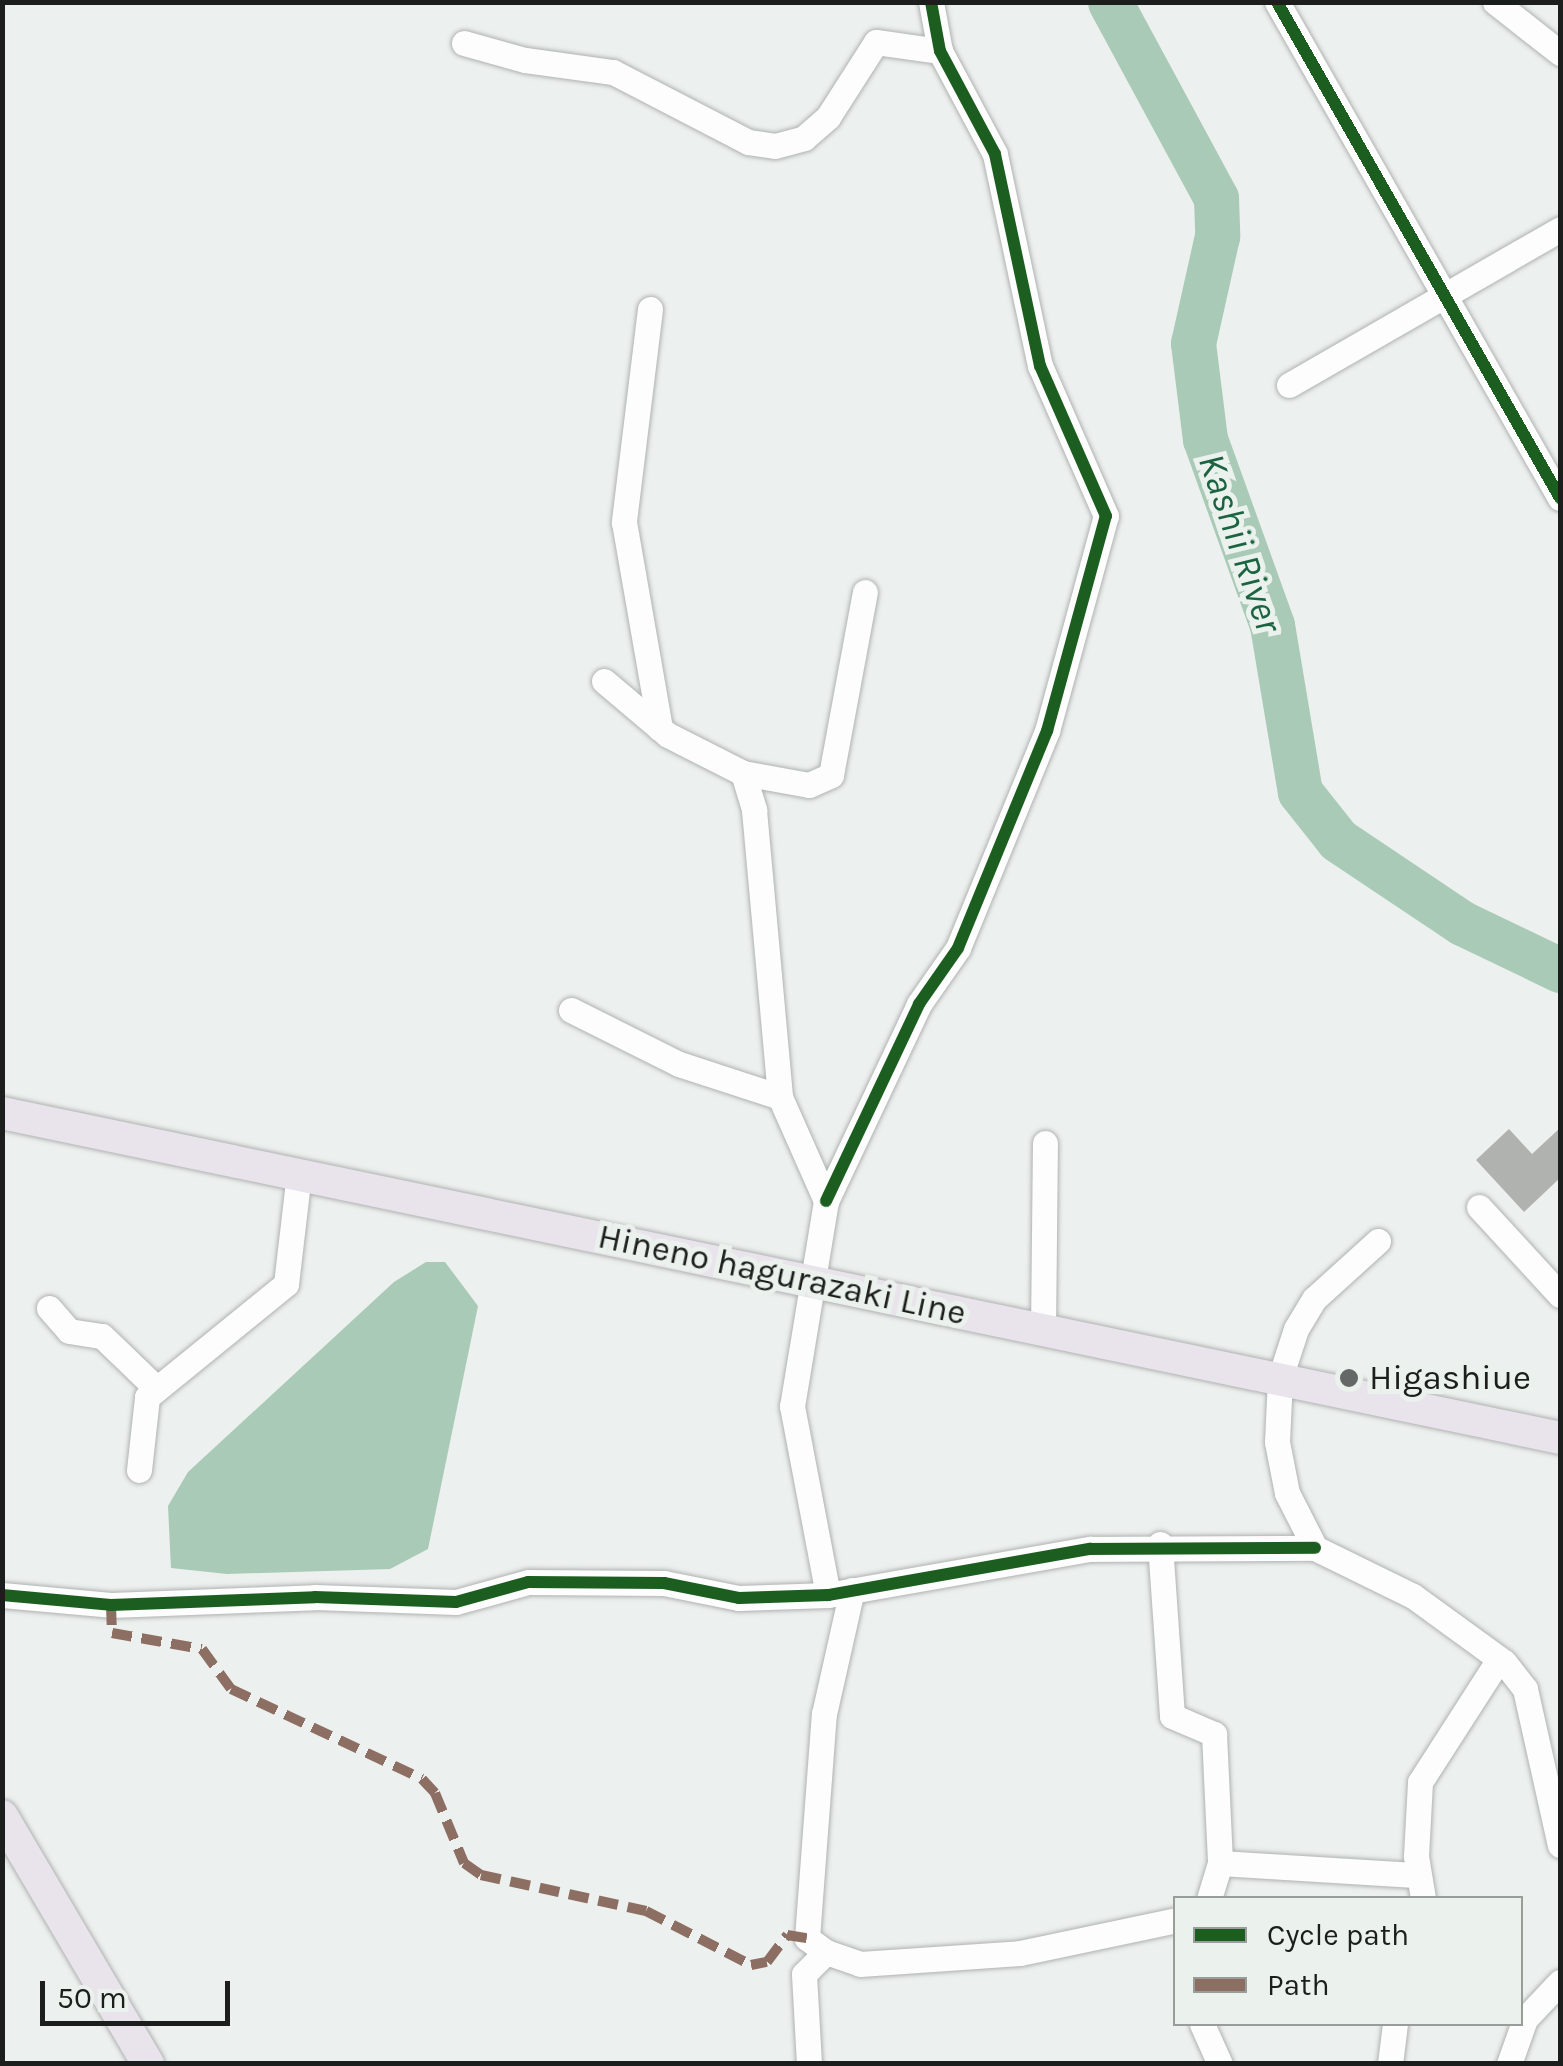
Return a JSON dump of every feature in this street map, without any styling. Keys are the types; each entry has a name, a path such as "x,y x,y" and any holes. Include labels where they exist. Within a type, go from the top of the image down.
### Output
{"main road":[{"name":"Hineno hagurazaki Line","path":"2,1112 1560,1438"},
{"path":"2,1816 148,2064"}],"street":[{"path":"931,2 940,52 995,154 1040,366 1106,516 1032,768 958,948 919,1004 826,1201 792,1406 840,1592 824,1714 807,1938 826,1952 860,1964 1020,1953 1173,1921"},
{"path":"1277,2 1560,498"},
{"path":"1495,2 1560,53"},
{"path":"464,44 525,60 613,72 748,142 775,146 804,138 828,117 876,42 940,52"},
{"path":"1289,385 1560,229"},
{"path":"650,309 624,522 660,728"},
{"path":"604,681 660,728 742,773 809,784 831,775 865,592"},
{"path":"742,773 754,810 780,1097 826,1201"},
{"path":"571,1010 679,1064 780,1097"},
{"path":"1043,1330 1045,1143"},
{"path":"139,1470 147,1397 286,1284 299,1172"},
{"path":"1479,1206 1560,1295"},
{"path":"1315,1548 1284,1476 1277,1442 1280,1378 1314,1299 1378,1240"},
{"path":"49,1308 69,1332 102,1336 157,1389"},
{"path":"1160,1544 1172,1716 1214,1734 1220,1863 1211,1896"},
{"path":"2,1594 110,1604 315,1597 456,1602 528,1582 664,1583 739,1598 840,1592 1090,1549 1160,1544 1315,1548 1413,1596 1499,1659 1525,1689 1560,1845"},
{"path":"1220,1863 1421,1887 1420,1782 1499,1659"},
{"path":"809,2064 804,1974 826,1952"},
{"path":"1523,2018 1530,1994 1560,1982"},
{"path":"1203,2026 1220,2064"},
{"path":"1390,2064 1395,2026"},
{"path":"1510,2064 1521,2026"}],"shaded area":[{"path":"426,1262 445,1262 478,1306 428,1549 390,1569 227,1574 171,1568 168,1506 188,1472 394,1282"}],"building":[{"path":"1560,1128 1560,1178 1524,1212 1476,1160 1509,1129 1532,1154"}],"waterway":[{"name":"Kashii River","path":"1110,2 1216,198 1217,236 1193,343 1205,439 1272,625 1300,792 1338,840 1462,923 1560,970"}],"marked path":[{"path":"111,1605 112,1633 202,1649 231,1689 422,1779 435,1793 464,1863 481,1875 646,1911 751,1965 767,1962 787,1935 807,1938"}],"cycle path":[{"path":"826,1201 919,1004 958,948 1047,731 1106,516 1040,366 995,154 940,51 931,2"},
{"path":"1277,2 1560,498"},
{"path":"2,1595 111,1605 315,1597 456,1602 528,1582 664,1583 739,1598 828,1595 1090,1549 1315,1548"}],"place":[{"name":"Higashiue","path":"1349,1378"}]}
